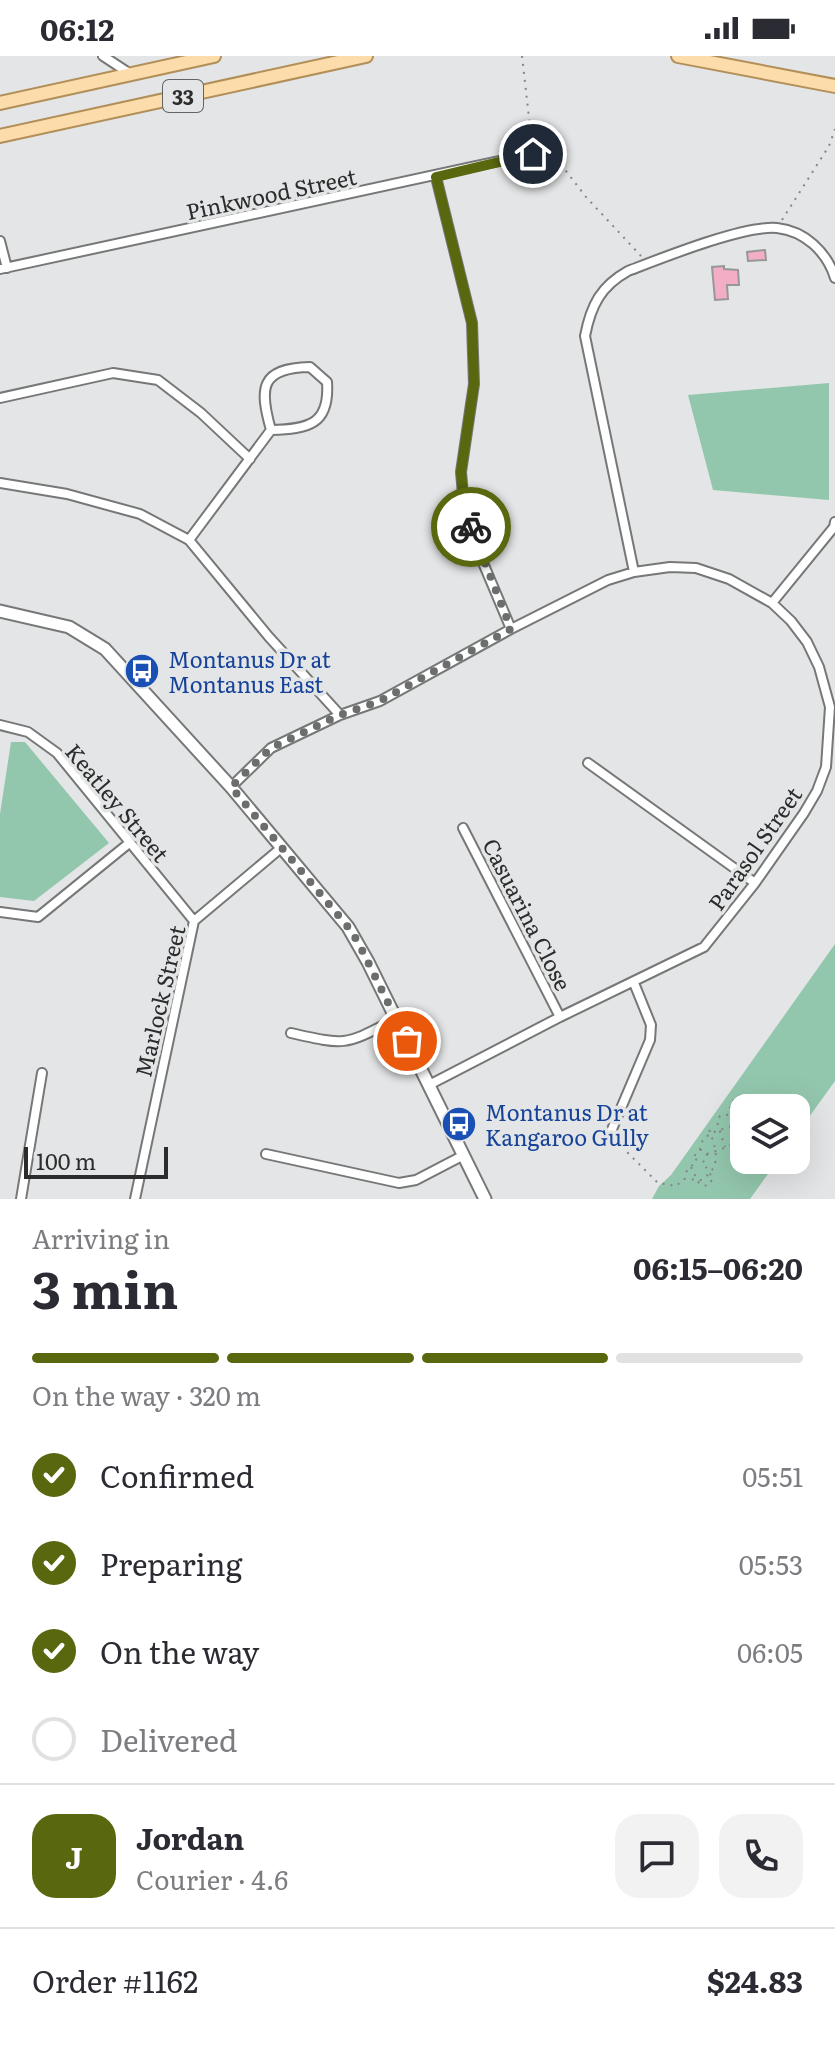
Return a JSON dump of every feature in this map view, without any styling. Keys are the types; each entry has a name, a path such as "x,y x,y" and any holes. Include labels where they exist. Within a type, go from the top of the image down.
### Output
{"main road":[{"name":"33","path":"0,103 214,56"},
{"name":"33","path":"0,136 366,56"},
{"path":"678,56 835,86"}],"street":[{"path":"103,56 133,75"},
{"name":"Pinkwood Street","path":"3,268 550,150"},
{"path":"436,177 472,323 474,384 461,472 464,506 481,558 511,629"},
{"path":"634,572 585,336 589,313 599,294 612,279 645,265 736,234 777,228 811,239 833,270 835,278"},
{"path":"0,241 3,268"},
{"path":"310,367 327,382 328,402 321,417 298,429 271,430 263,400 268,380 285,368 310,367"},
{"path":"0,398 113,373 158,380 201,413 250,459"},
{"path":"189,540 271,430"},
{"path":"0,483 67,494 140,514 189,540 269,637 340,715"},
{"path":"772,603 835,522"},
{"name":"Parasol Street","path":"231,787 271,748 340,715 380,701 511,629 608,580 634,572 670,567 696,568 729,579 772,603 807,642 819,667 830,707 830,768 804,813 755,883 704,947 429,1085"},
{"path":"0,611 69,627 105,649 231,787 353,934 485,1199"},
{"name":"Keatley Street","path":"0,725 28,732 57,753 128,844 194,921"},
{"path":"588,763 755,883"},
{"name":"Casuarina Close","path":"463,828 560,1017"},
{"path":"0,912 38,917 128,844"},
{"name":"Marlock Street","path":"135,1199 194,921 281,848"},
{"path":"610,1134 650,1040 651,1025 634,983"},
{"path":"291,1033 335,1043 352,1042 396,1019"},
{"path":"21,1199 42,1073"},
{"path":"266,1154 399,1183 416,1180 464,1155"}],"path":[{"path":"522,56 533,154"},
{"path":"777,228 829,146 835,129"},
{"path":"550,150 645,265"},
{"path":"725,1147 718,1119 727,1115 730,1108"},
{"path":"697,1160 702,1138 730,1127"},
{"path":"610,1134 658,1183 676,1186 684,1179 698,1180 710,1173 717,1163 709,1129"},
{"path":"722,1139 730,1143"},
{"path":"707,1154 730,1145"},
{"path":"700,1150 707,1154"},
{"path":"703,1162 707,1154"},
{"path":"691,1167 701,1185 710,1185 713,1179 710,1173 703,1162 697,1160"},
{"path":"686,1172 697,1160"}],"green space":[{"path":"829,383 829,500 713,490 688,395"},
{"path":"11,742 25,742 109,843 34,901 0,897 0,814"},
{"path":"835,944 835,1081 810,1116 810,1094 730,1094 730,1174 768,1174 750,1199 652,1199 659,1186 671,1175"}],"building":[{"path":"765,250 766,260 748,261 747,252"},
{"path":"724,266 724,269 738,270 739,285 727,285 728,299 715,300 712,267"}],"way so far":[{"path":"407,1041 348,927 231,787 271,748 340,715 380,701 511,629 471,527"}],"place":[{"name":"Montanus Dr at Montanus East","path":"142,671"},
{"name":"Montanus Dr at Kangaroo Gully","path":"459,1124"}],"route":[{"path":"471,527 464,506 461,472 474,384 472,323 436,177 533,154"}]}
